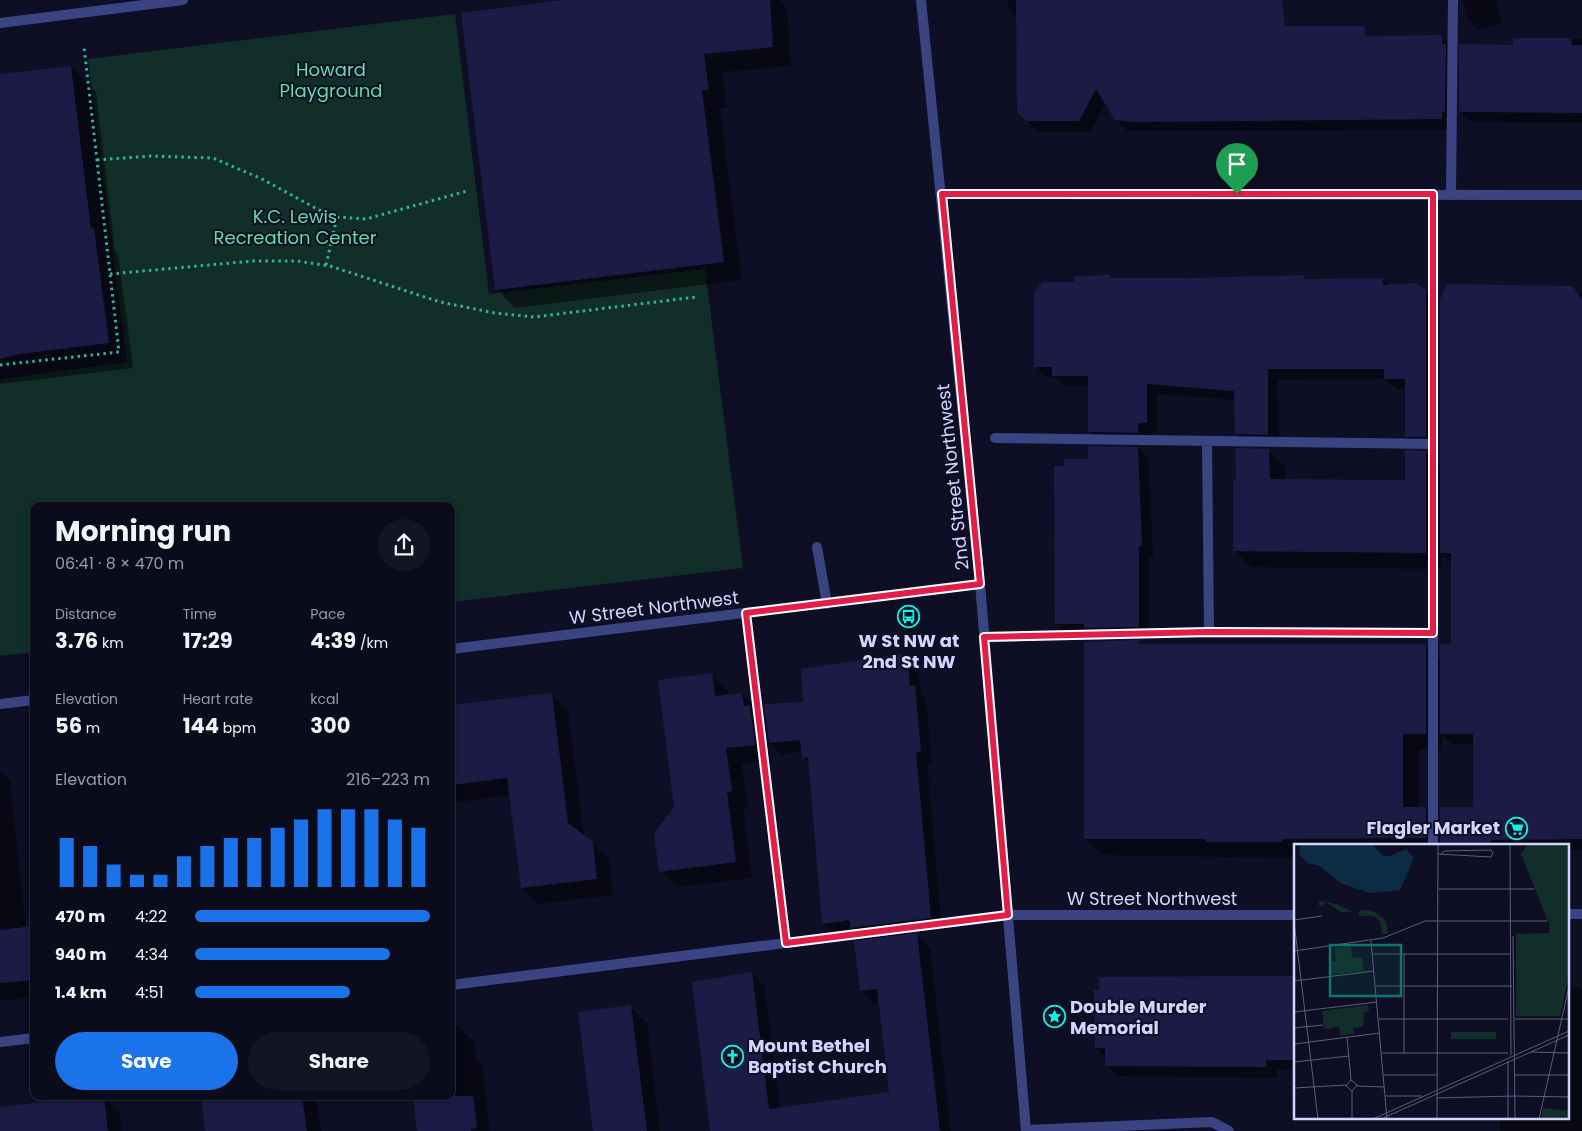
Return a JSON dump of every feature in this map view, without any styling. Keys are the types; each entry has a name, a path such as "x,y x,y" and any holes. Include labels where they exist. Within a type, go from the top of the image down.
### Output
{"street":[{"path":"0,23 183,0"},
{"name":"2nd Street Northwest","path":"921,0 980,584 1026,1130"},
{"path":"1451,195 1452,0"},
{"path":"942,194 1582,195"},
{"path":"1433,194 1433,844"},
{"path":"995,438 1433,444"},
{"path":"1207,441 1209,632"},
{"path":"817,547 827,604"},
{"name":"W Street Northwest","path":"455,649 980,584"},
{"path":"746,613 786,943"},
{"path":"984,637 1209,632 1433,633"},
{"path":"0,704 30,700"},
{"name":"W Street Northwest","path":"455,984 1008,915 1294,915"},
{"path":"0,1042 30,1038"},
{"path":"1026,1130 1212,1122 1229,1131"}],"path":[{"path":"0,365 119,352 84,47"},
{"path":"97,160 151,156 213,158 262,179 319,210 337,217 366,219 467,191"},
{"path":"326,265 337,217"},
{"path":"110,274 253,260 297,260 326,265 384,282 440,302 495,313 534,317 696,297"}],"green space":[{"name":"K.C. Lewis Recreation Center","path":"455,14 489,294 705,269 743,568 455,602 455,502 30,502 30,652 0,656 0,379 127,362 88,59"}],"building":[{"path":"562,0 770,0 773,47 704,54 709,90 702,90 724,262 495,290 461,13"},
{"path":"1016,0 1282,0 1285,26 1365,26 1365,36 1442,35 1442,44 1446,44 1445,112 1442,112 1442,119 1134,122 1115,120 1096,89 1079,121 1026,121 1017,112"},
{"path":"1513,38 1571,38 1572,45 1582,45 1582,113 1459,112 1459,44 1513,45"},
{"path":"71,66 91,229 94,228 109,343 20,354 0,359 0,74"},
{"path":"1111,275 1111,278 1189,278 1304,275 1304,279 1383,278 1383,285 1416,283 1426,290 1426,437 1405,437 1405,379 1384,379 1384,369 1268,369 1268,435 1235,434 1234,391 1147,384 1147,423 1138,423 1138,433 1088,432 1088,376 1052,376 1052,367 1034,367 1034,293 1042,282 1074,282 1074,276"},
{"path":"1447,284 1573,286 1582,300 1582,839 1491,840 1491,844 1440,844 1440,807 1473,807 1473,734 1440,734 1440,644 1451,644 1451,553 1440,553 1440,299"},
{"path":"1088,446 1138,447 1142,546 1139,547 1139,627 1084,628 1084,624 1055,624 1054,466 1064,466 1064,459 1088,459"},
{"path":"1235,448 1269,449 1270,479 1405,480 1405,450 1426,451 1426,553 1233,551 1233,479 1236,479"},
{"path":"1139,640 1139,644 1426,644 1426,734 1403,734 1403,807 1426,807 1426,838 1282,839 1282,842 1206,842 1206,839 1084,839 1084,642"},
{"path":"907,653 910,686 915,685 921,752 916,752 931,918 850,928 850,920 822,924 808,757 802,758 800,740 769,743 764,704 803,702 801,669"},
{"path":"712,673 715,696 742,693 744,706 750,705 755,745 726,748 732,791 727,792 736,862 659,872 654,834 674,807 658,680"},
{"path":"552,693 568,823 593,842 597,879 521,888 507,778 455,784 455,705"},
{"path":"30,926 30,980 0,983 0,930"},
{"path":"917,933 940,1131 710,1131 692,982 752,972 769,1109 889,1092 877,989 860,991 854,941"},
{"path":"1294,976 1294,1060 1266,1060 1266,1067 1105,1066 1105,1048 1095,1048 1094,990 1099,990 1099,977"},
{"path":"631,1005 647,1131 593,1131 578,1012"},
{"path":"455,1096 473,1096 477,1128 471,1129 471,1131 417,1131 413,1100 455,1100"},
{"path":"59,1100 104,1100 108,1131 0,1131 0,1107"},
{"path":"201,1100 303,1100 307,1131 205,1131"}],"place":[{"name":"W St NW at 2nd St NW","path":"909,616"},
{"name":"Flagler Market","path":"1516,828"},
{"name":"Double Murder Memorial","path":"1054,1017"},
{"name":"Mount Bethel Baptist Church","path":"732,1056"}],"route":[{"path":"942,194 1237,194 1433,194 1433,633 1209,632 984,637 1008,915 786,943 746,613 980,584 942,194"}],"park label":[{"name":"Howard Playground","path":"331,80"}]}
